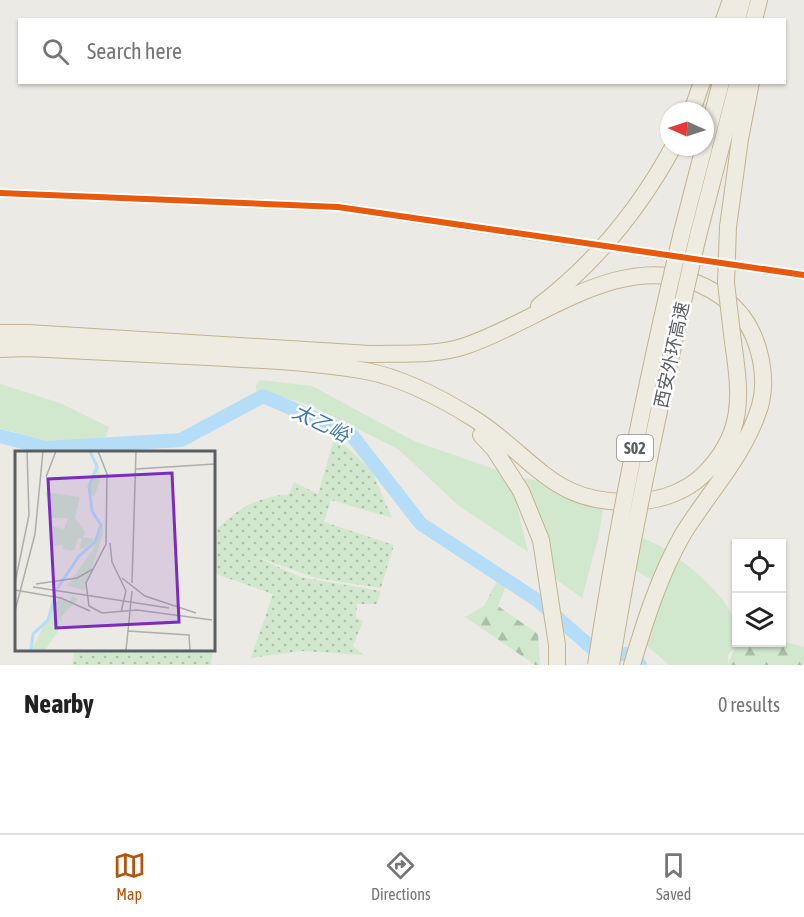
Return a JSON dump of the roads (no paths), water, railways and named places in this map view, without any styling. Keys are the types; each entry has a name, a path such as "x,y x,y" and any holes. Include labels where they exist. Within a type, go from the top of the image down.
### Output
{"highway":[{"path":"725,18 731,0"},
{"path":"738,18 742,0"},
{"path":"754,18 759,0"},
{"path":"763,18 767,0"},
{"path":"695,102 701,84"},
{"path":"714,109 720,84"},
{"name":"西安外环高速","path":"611,665 622,597 668,366 698,236 737,84"},
{"path":"0,349 27,348 264,360 366,371 399,380 474,418 541,474 568,491 596,500 619,503 649,501 669,495 694,483 712,466 725,446 738,415 740,385 726,283 728,227 740,139 751,84"},
{"path":"496,334 560,290 619,230 657,177 668,156"},
{"name":"西安外环高速","path":"596,665 606,597 651,360 702,156"},
{"path":"0,333 370,354 420,353 463,347 598,286 623,278 653,275 678,277 710,289 735,308 752,329 763,380 760,405 749,436 682,536 642,628 632,665"},
{"path":"426,393 471,424 494,449 521,491 541,540 557,645 557,665"}],"street":[{"path":"0,193 338,207 580,243"},
{"path":"624,249 804,275"}],"waterway":[{"name":"太乙峪","path":"0,436 46,448 181,440 263,396 351,434 421,524 537,600 600,655 628,654 640,665"}],"tunnel":[{"path":"580,243 624,249"}]}
